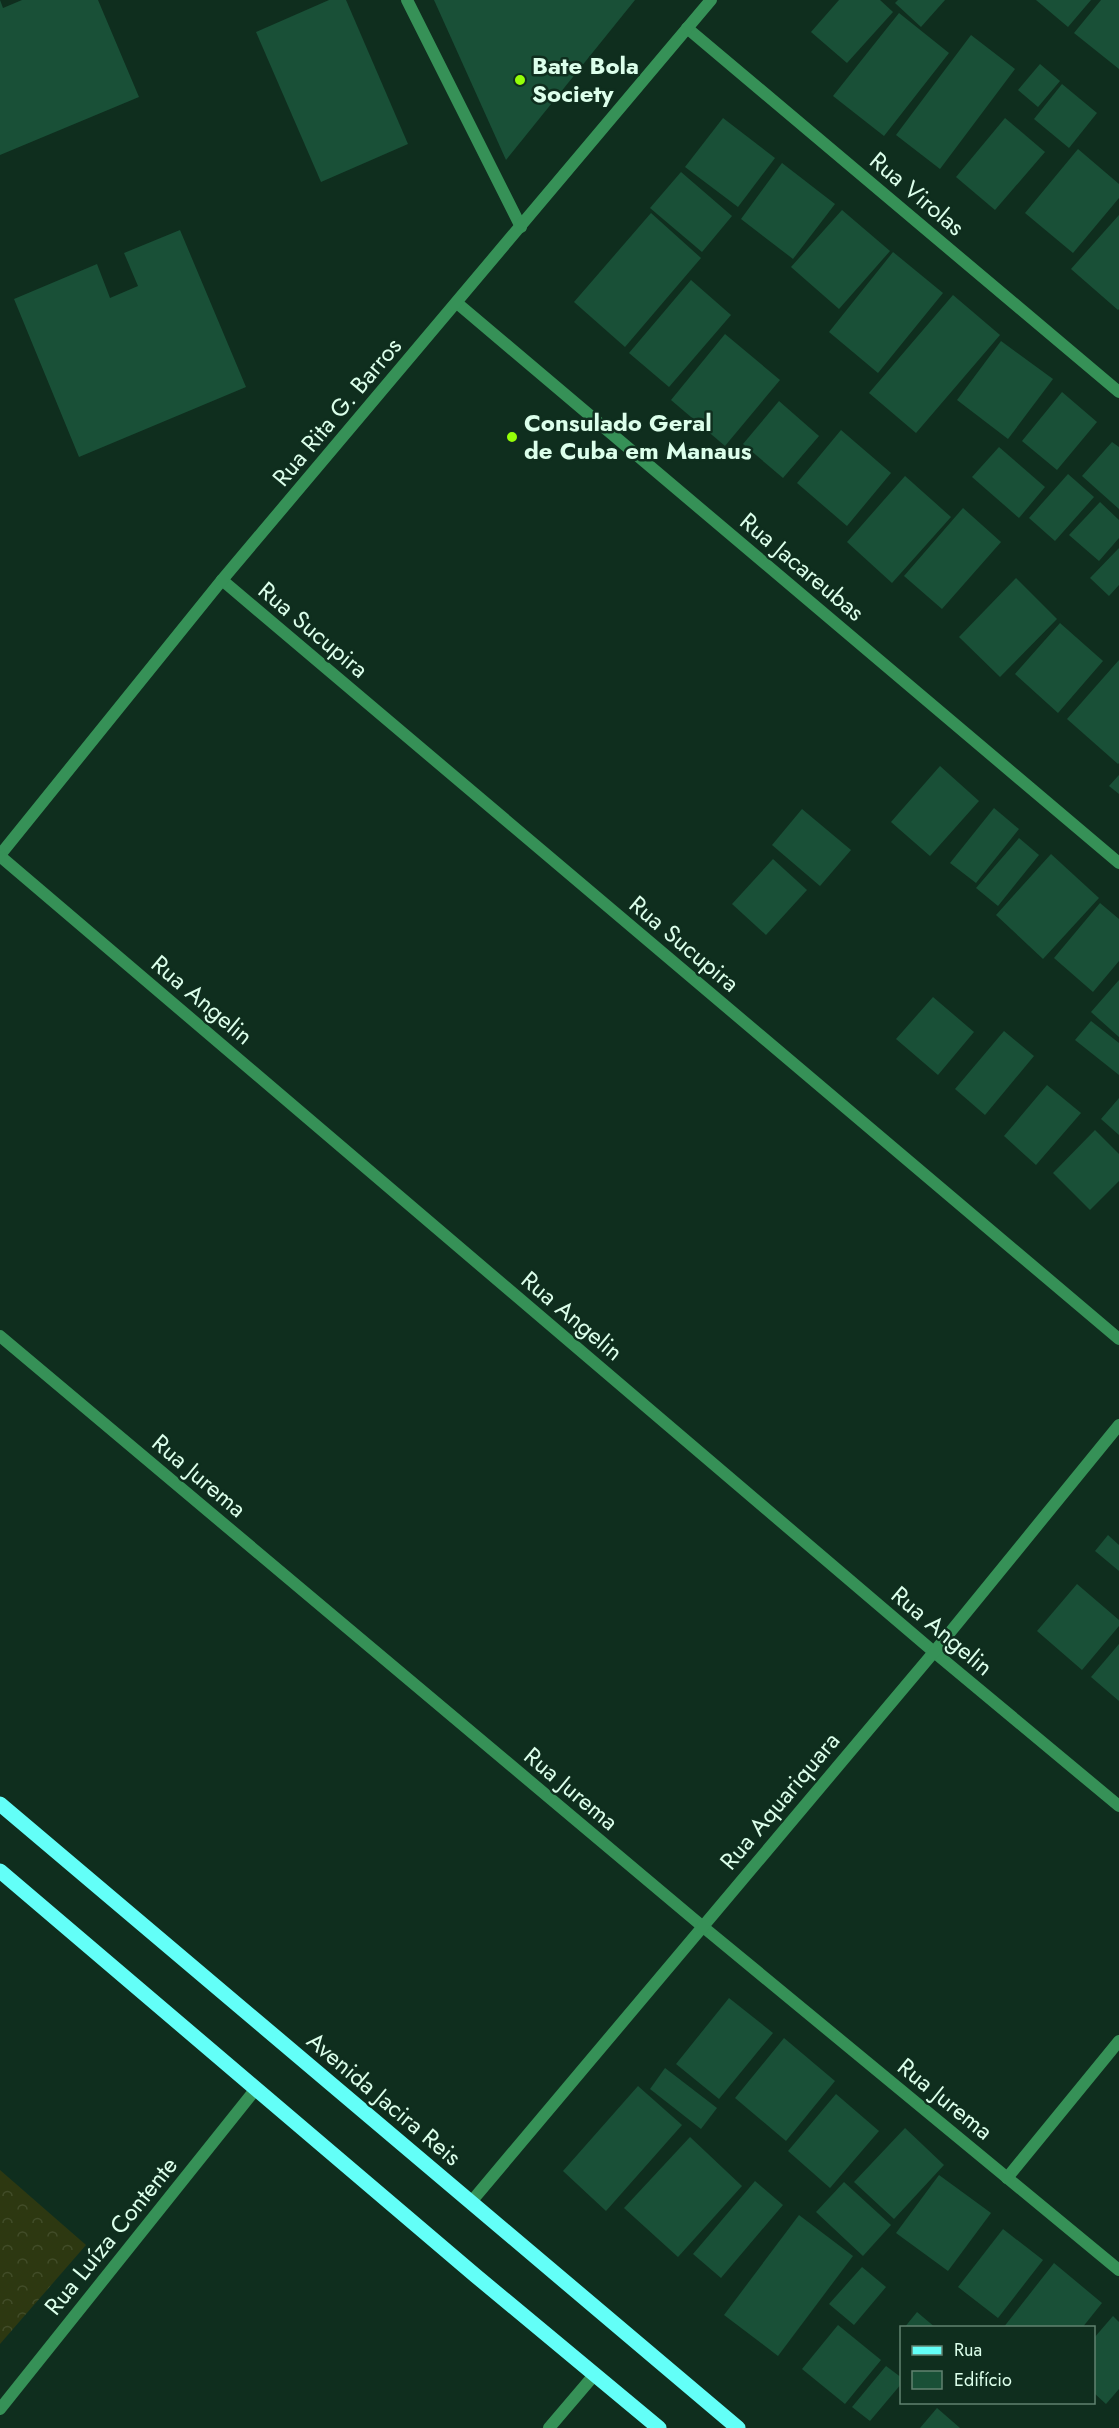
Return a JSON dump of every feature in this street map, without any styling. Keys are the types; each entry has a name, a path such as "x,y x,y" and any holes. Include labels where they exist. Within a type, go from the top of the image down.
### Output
{"main road":[{"name":"Avenida Jacira Reis","path":"0,1804 738,2428"},
{"path":"0,1871 255,2090 659,2428"}],"street":[{"path":"408,0 520,227"},
{"name":"Rua Rita G. Barros","path":"0,855 222,580 711,0"},
{"name":"Rua Virolas","path":"687,28 1119,392"},
{"name":"Rua Jacareubas","path":"457,303 1119,863"},
{"name":"Rua Sucupira","path":"222,580 1119,1340"},
{"name":"Rua Angelin","path":"0,855 934,1652 1119,1806"},
{"name":"Rua Jurema","path":"0,1336 702,1926 1119,2270"},
{"name":"Rua Aquariquara","path":"471,2202 934,1652 1119,1425"},
{"path":"1007,2178 1119,2041"},
{"name":"Rua Luíza Contente","path":"0,2409 255,2090"},
{"path":"549,2428 595,2374"}],"green space":[{"path":"0,2170 86,2245 0,2344"}],"building":[{"path":"0,0 3,8 22,0 98,0 139,97 0,155"},
{"path":"329,0 346,0 408,144 321,182 256,32"},
{"name":"Bate Bola Society","path":"434,0 635,0 506,160"},
{"path":"839,0 880,0 893,12 847,63 811,32"},
{"path":"898,0 945,0 921,27 895,3"},
{"path":"1036,0 1091,0 1068,27"},
{"path":"1101,0 1119,0 1119,69 1074,33"},
{"path":"899,13 949,53 884,136 833,96"},
{"path":"971,35 1015,69 940,169 896,135"},
{"path":"1040,64 1060,81 1038,107 1018,90"},
{"path":"1062,84 1097,113 1069,148 1034,119"},
{"path":"723,118 775,158 738,207 685,167"},
{"path":"1005,118 1045,152 995,210 956,177"},
{"path":"1078,149 1119,184 1119,198 1073,253 1025,213"},
{"path":"782,163 835,204 793,259 741,219"},
{"path":"681,172 732,216 702,252 650,208"},
{"path":"842,210 890,251 839,309 791,267"},
{"path":"651,213 701,258 625,347 574,302"},
{"path":"1119,215 1119,309 1118,310 1071,269"},
{"path":"180,230 246,387 79,457 14,299 97,264 110,298 138,286 124,253"},
{"path":"893,252 943,293 878,373 829,332"},
{"path":"691,280 731,315 669,387 629,353"},
{"path":"953,295 1000,335 916,433 869,393"},
{"path":"725,334 780,380 725,446 671,400"},
{"path":"1001,341 1053,379 1008,439 957,400"},
{"path":"1062,392 1097,422 1057,470 1022,441"},
{"path":"779,401 819,436 783,478 743,444"},
{"path":"841,430 891,473 847,526 797,483"},
{"path":"1112,442 1119,447 1119,509 1082,476"},
{"path":"999,447 1045,487 1019,518 972,477"},
{"path":"1068,474 1094,497 1055,541 1029,518"},
{"path":"905,476 951,517 892,583 847,542"},
{"path":"1100,502 1119,520 1119,538 1099,561 1069,535"},
{"path":"963,508 1001,542 942,609 904,576"},
{"path":"1119,548 1119,585 1109,596 1090,578"},
{"path":"1016,578 1057,619 1000,677 959,637"},
{"path":"1060,623 1103,661 1058,713 1015,674"},
{"path":"1119,660 1119,763 1118,764 1067,719"},
{"path":"940,766 979,801 930,856 891,822"},
{"path":"1119,775 1119,794 1109,786"},
{"path":"994,808 1019,829 976,883 950,863"},
{"path":"802,809 851,850 820,886 772,845"},
{"path":"1019,838 1039,855 998,906 976,888"},
{"path":"1051,854 1099,898 1043,959 996,915"},
{"path":"773,859 807,890 766,935 732,904"},
{"path":"1100,903 1119,919 1119,961 1093,992 1054,958"},
{"path":"1119,980 1119,1037 1091,1012"},
{"path":"933,997 974,1032 938,1075 896,1039"},
{"path":"1091,1021 1119,1043 1119,1075 1075,1040"},
{"path":"1004,1031 1034,1056 985,1115 955,1089"},
{"path":"1047,1085 1081,1113 1036,1165 1004,1136"},
{"path":"1119,1098 1119,1135 1101,1119"},
{"path":"1095,1130 1119,1154 1119,1181 1090,1210 1053,1173"},
{"path":"1108,1535 1119,1545 1119,1571 1095,1551"},
{"path":"1077,1584 1119,1620 1119,1626 1082,1670 1037,1631"},
{"path":"1119,1644 1119,1701 1091,1677"},
{"path":"729,1998 773,2033 719,2099 676,2064"},
{"path":"784,2038 835,2081 786,2141 735,2098"},
{"path":"665,2068 717,2108 701,2129 650,2089"},
{"path":"638,2086 682,2125 606,2211 563,2171"},
{"path":"836,2094 879,2131 830,2188 788,2151"},
{"path":"905,2128 944,2165 894,2219 854,2182"},
{"path":"690,2137 742,2186 678,2257 624,2208"},
{"path":"939,2175 991,2213 948,2271 896,2233"},
{"path":"755,2181 783,2205 721,2278 693,2254"},
{"path":"844,2182 891,2225 863,2256 816,2212"},
{"path":"799,2215 853,2256 778,2356 724,2315"},
{"path":"1003,2229 1043,2260 998,2318 958,2287"},
{"path":"1054,2263 1102,2303 1084,2326 1005,2326"},
{"path":"862,2267 886,2287 854,2325 829,2304"},
{"path":"917,2312 934,2326 906,2326"},
{"path":"1113,2316 1119,2322 1119,2389 1106,2404 1095,2394 1095,2337"},
{"path":"838,2325 881,2360 845,2404 802,2369"},
{"path":"886,2366 900,2376 900,2385 870,2421 852,2407"},
{"path":"937,2408 960,2428 920,2428"}],"place":[{"name":"Bate Bola Society","path":"520,80"},
{"name":"Consulado Geral de Cuba em Manaus","path":"512,437"}]}
